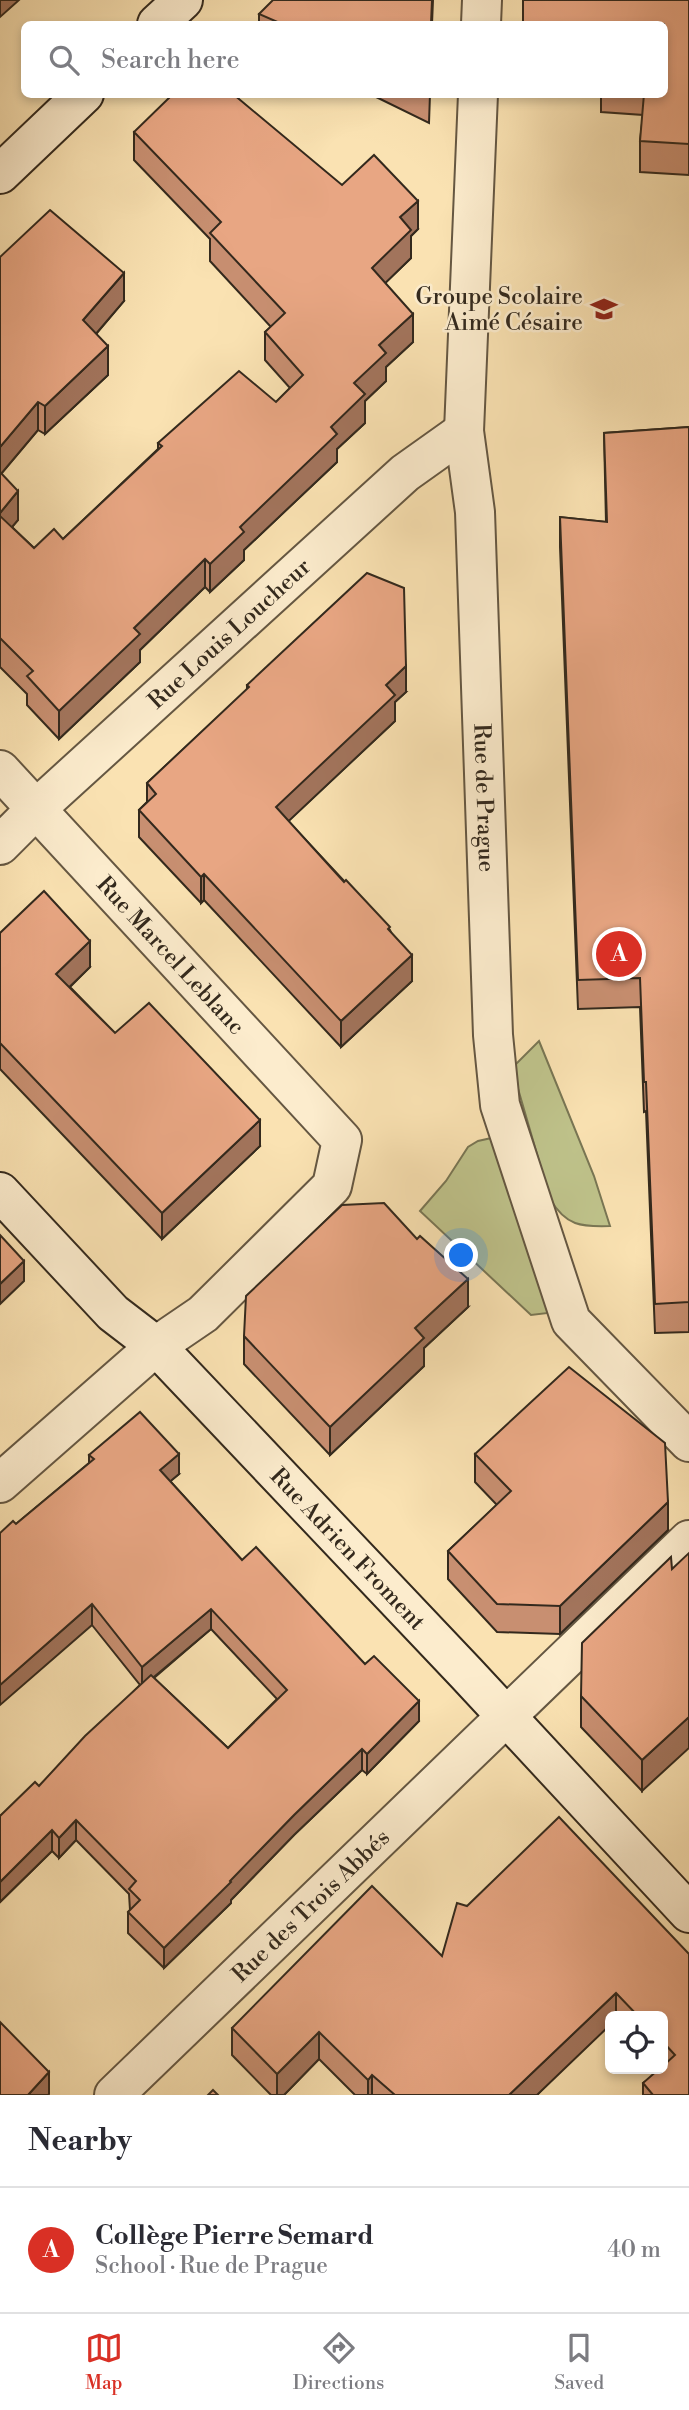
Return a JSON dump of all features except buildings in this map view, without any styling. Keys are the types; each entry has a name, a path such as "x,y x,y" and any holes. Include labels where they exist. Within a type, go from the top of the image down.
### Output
{"street":[{"path":"161,21 183,0"},
{"path":"481,21 482,0"},
{"path":"0,174 80,98"},
{"name":"Rue de Prague","path":"478,98 464,431 475,512 492,1035 500,1105 571,1321 689,1442"},
{"name":"Rue Louis Loucheur","path":"0,845 36,808 405,473 464,431"},
{"name":"Rue Marcel Leblanc","path":"0,770 342,1140 332,1186 203,1314 156,1346"},
{"name":"Rue Adrien Froment","path":"0,1192 113,1313 156,1346 689,1913"},
{"path":"0,1483 156,1346"},
{"name":"Rue des Trois Abbés","path":"114,2095 689,1539"}],"green space":[{"path":"539,1041 594,1176 610,1226 582,1225 568,1220 550,1199 512,1068"},
{"path":"496,1137 548,1313 531,1315 420,1211 446,1181 468,1147 478,1141"}],"place":[{"name":"Groupe Scolaire Aimé Césaire","path":"604,309"},
{"name":"Collège Pierre Semard","path":"619,954"}]}
